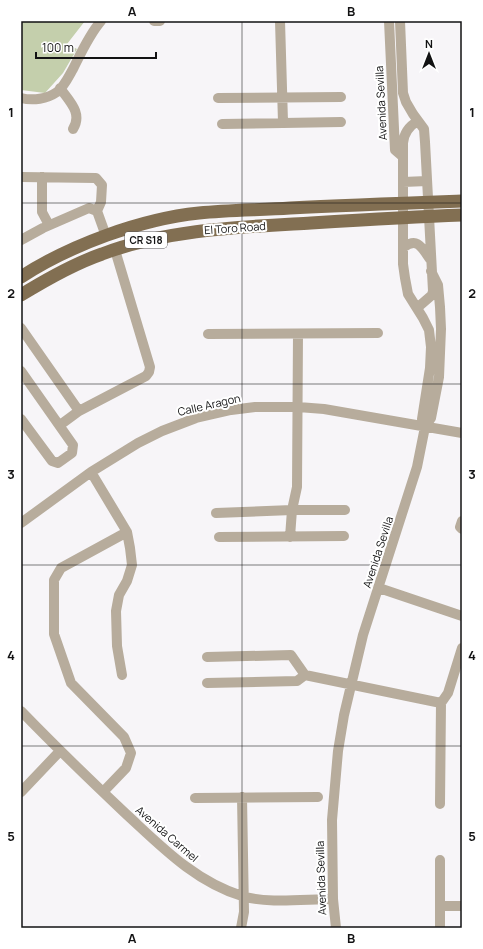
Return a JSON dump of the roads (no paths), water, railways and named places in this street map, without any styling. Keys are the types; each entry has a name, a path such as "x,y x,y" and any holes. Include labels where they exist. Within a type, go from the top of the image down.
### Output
{"main road":[{"name":"El Toro Road","path":"21,277 39,265 96,239 146,224 199,213 462,201"},
{"name":"El Toro Road","path":"21,295 47,279 102,254 148,240 200,231 462,215"}],"street":[{"path":"21,98 40,99 57,91 67,80 95,28 101,21"},
{"path":"154,21 160,21"},
{"path":"280,21 283,122"},
{"name":"Avenida Sevilla","path":"389,21 395,150 402,156 404,218 403,264 408,294 429,330 431,348 430,368 422,419 425,427"},
{"name":"Avenida Sevilla","path":"336,928 331,858 334,794 338,751 344,715 363,635 417,467 425,427 431,419 439,377 440,300 438,285 431,271 424,129 406,102 403,92 400,21"},
{"path":"60,88 76,113 77,123 73,129"},
{"path":"218,98 341,97"},
{"path":"402,156 406,131 411,125 418,121"},
{"path":"222,124 341,122"},
{"path":"21,177 96,178 102,185 101,202 97,211 106,236"},
{"path":"42,177 42,212 49,225"},
{"path":"403,182 427,181"},
{"path":"21,240 49,225 89,208 97,211"},
{"path":"404,247 408,244 414,243 419,245 430,259"},
{"path":"60,425 79,411 146,376 149,372 150,367 115,250"},
{"path":"417,308 432,295 431,271"},
{"path":"21,328 79,411"},
{"path":"208,334 378,333"},
{"path":"290,537 292,510 297,487 298,334"},
{"path":"21,371 73,444 72,453 58,463 52,461 21,419"},
{"name":"Calle Aragon","path":"21,523 91,472 138,443 162,431 196,418 231,410 255,407 298,407 462,433"},
{"path":"91,472 127,532 130,548 132,565 127,581 119,595 116,611 117,646 122,675"},
{"path":"216,513 292,510 345,510"},
{"path":"462,520 460,527 462,529"},
{"path":"103,792 126,768 131,754 124,737 71,683 54,634 54,580 60,568 127,532"},
{"path":"219,537 344,536"},
{"path":"378,588 462,616"},
{"path":"440,804 441,703 448,693 462,648"},
{"path":"207,657 291,655 305,675 441,703"},
{"path":"207,683 297,681 305,675"},
{"name":"Avenida Carmel","path":"21,711 60,751 177,861 197,875 219,887 243,897 272,900 333,899"},
{"path":"21,792 60,751"},
{"path":"241,928 244,912 242,797"},
{"path":"195,798 318,797"},
{"path":"440,860 440,928"},
{"path":"440,906 462,906"}]}
